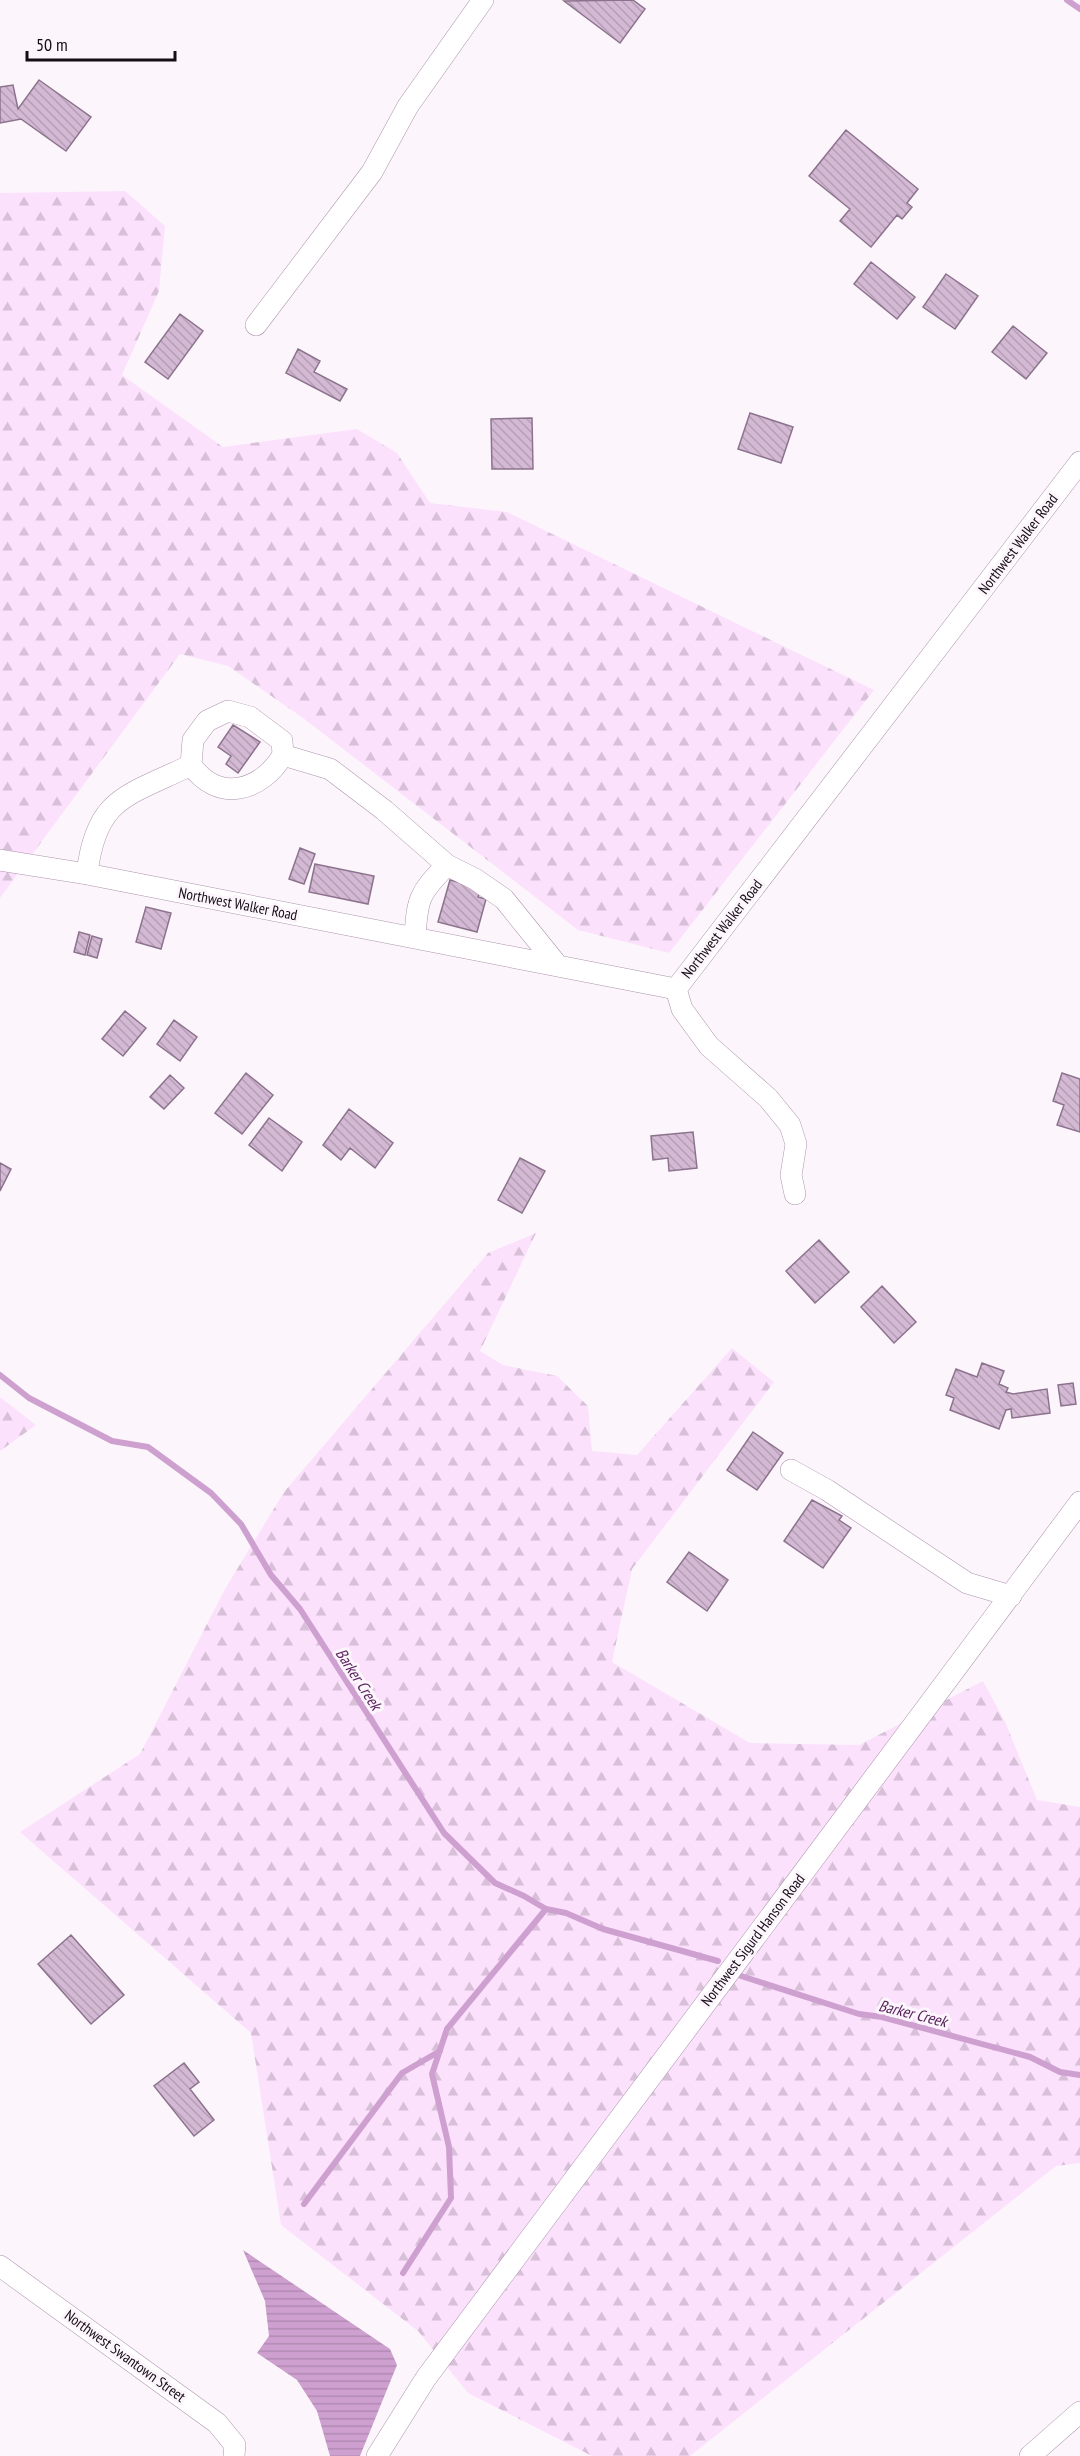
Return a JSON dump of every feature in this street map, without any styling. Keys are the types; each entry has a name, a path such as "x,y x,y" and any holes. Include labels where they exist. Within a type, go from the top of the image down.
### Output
{"street":[{"path":"256,325 372,172 408,106 483,0"},
{"name":"Northwest Walker Road","path":"0,860 676,989 1080,462"},
{"path":"228,711 250,717 282,741 283,755 276,768 244,788 227,789 212,786 199,777 191,765 193,740 207,721 228,711"},
{"path":"283,755 330,769 384,810 447,865 476,879 504,899 558,966"},
{"path":"77,873 99,824 112,806 135,791 191,765"},
{"path":"415,938 416,910 423,888 447,865"},
{"path":"676,989 682,1010 709,1046 768,1098 790,1125 796,1144 791,1175 795,1194"},
{"path":"791,1470 826,1490 967,1583 1011,1596"},
{"name":"Northwest Sigurd Hanson Road","path":"377,2456 426,2378 1080,1502"},
{"name":"Northwest Swantown Street","path":"0,2266 217,2422 235,2445 234,2456"},
{"path":"1030,2456 1080,2412"}],"green space":[{"path":"125,191 165,226 159,291 122,375 223,447 357,429 397,453 430,503 507,512 874,690 669,953 578,930 303,718 228,666 180,654 0,898 0,193"},
{"path":"536,1233 480,1351 503,1365 557,1376 588,1406 592,1451 637,1455 732,1348 774,1382 632,1569 612,1662 750,1743 859,1745 983,1681 1006,1724 1037,1800 1080,1807 1080,2163 1056,2166 690,2456 592,2456 468,2393 418,2331 281,2225 251,2033 20,1832 140,1754 225,1589 284,1492 488,1253"},
{"path":"0,1397 36,1425 0,1451"}],"shaded area":[{"path":"243,2250 390,2349 397,2365 360,2456 330,2456 317,2411 297,2380 257,2353 269,2336 265,2301"}],"building":[{"path":"633,0 645,9 620,43 564,1"},
{"path":"39,80 91,117 66,151 21,119 0,123 0,87 13,85 18,109"},
{"path":"846,130 918,189 907,203 912,207 902,219 897,215 871,247 840,221 850,209 809,176"},
{"path":"871,262 915,297 897,319 854,284"},
{"path":"946,274 978,296 955,329 923,307"},
{"path":"180,314 203,331 168,379 145,362"},
{"path":"1013,326 1047,353 1026,379 992,352"},
{"path":"298,349 320,361 314,372 347,389 340,401 286,373"},
{"path":"750,413 793,427 781,463 738,449"},
{"path":"532,418 533,469 492,469 491,419"},
{"path":"233,725 260,742 238,773 226,764 231,756 218,747"},
{"path":"300,848 315,854 304,884 289,879"},
{"path":"315,864 374,876 368,904 309,892"},
{"path":"450,880 481,888 478,897 486,899 477,932 438,922"},
{"path":"146,907 171,913 161,949 136,942"},
{"path":"79,932 90,935 85,955 74,952"},
{"path":"92,936 102,939 97,958 87,955"},
{"path":"125,1011 146,1028 123,1056 102,1039"},
{"path":"174,1020 197,1037 180,1061 157,1044"},
{"path":"246,1073 273,1095 242,1134 215,1113"},
{"path":"1062,1073 1080,1079 1080,1132 1057,1125 1064,1105 1053,1101"},
{"path":"170,1075 184,1088 164,1109 150,1097"},
{"path":"349,1109 393,1143 375,1168 350,1148 341,1160 323,1145"},
{"path":"269,1118 302,1142 282,1171 249,1145"},
{"path":"693,1132 697,1168 669,1171 668,1158 653,1160 651,1136"},
{"path":"520,1158 545,1171 522,1213 498,1200"},
{"path":"0,1163 11,1169 0,1191"},
{"path":"819,1240 849,1272 815,1303 786,1271"},
{"path":"882,1286 916,1322 894,1343 861,1307"},
{"path":"982,1363 1004,1371 999,1384 1008,1388 1006,1392 1013,1394 1047,1389 1050,1413 1012,1418 1011,1409 1006,1410 999,1429 950,1410 954,1398 946,1395 956,1369 977,1377"},
{"path":"1073,1383 1076,1404 1061,1406 1058,1385"},
{"path":"753,1432 783,1453 757,1490 727,1470"},
{"path":"812,1500 842,1516 839,1520 851,1528 823,1568 784,1541"},
{"path":"689,1552 728,1580 707,1611 667,1582"},
{"path":"71,1935 124,1995 91,2024 38,1964"},
{"path":"184,2063 199,2082 190,2089 214,2120 194,2136 154,2086"}],"waterway":[{"path":"1067,0 1080,9"},
{"name":"Barker Creek","path":"0,1375 29,1398 112,1441 148,1447 211,1493 241,1524 271,1575 300,1609 444,1833 495,1883 546,1909 566,1913 603,1929 718,1961"},
{"path":"403,2273 451,2198 449,2147 432,2074 447,2029 546,1909"},
{"name":"Barker Creek","path":"738,1975 859,2014 882,2017 1030,2057 1060,2072 1080,2075"},
{"path":"304,2204 402,2073 440,2051"}]}
